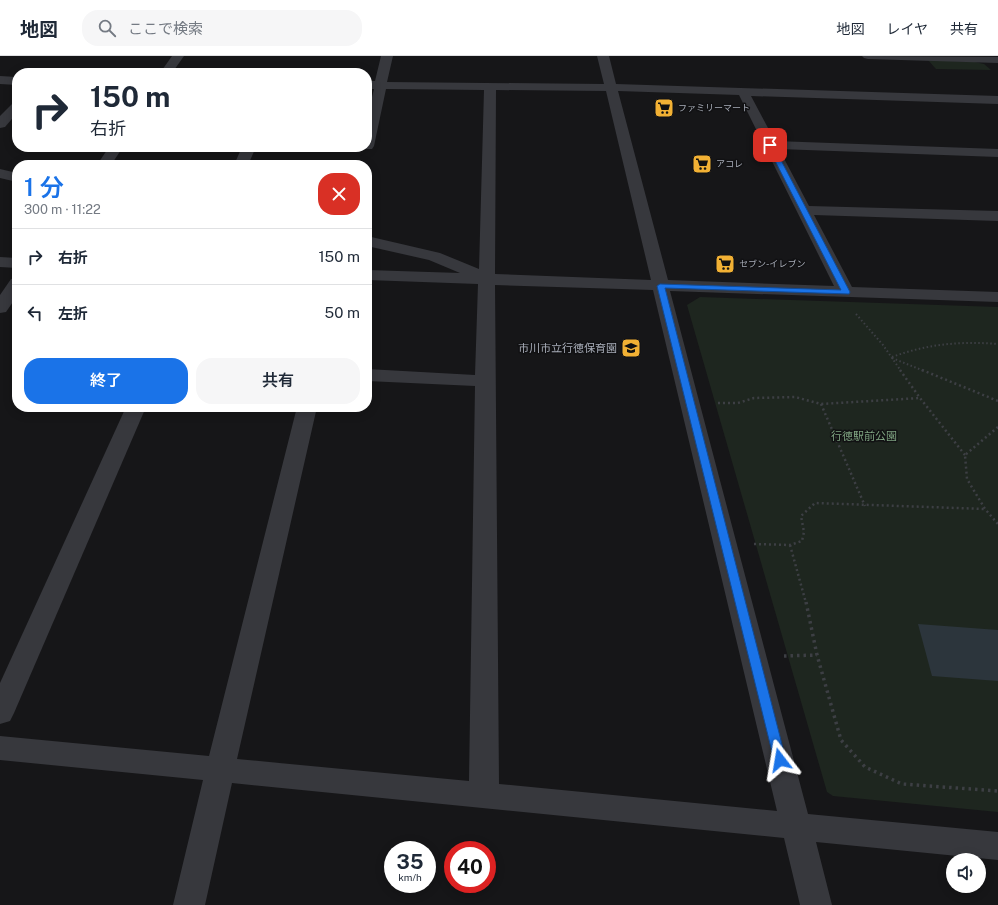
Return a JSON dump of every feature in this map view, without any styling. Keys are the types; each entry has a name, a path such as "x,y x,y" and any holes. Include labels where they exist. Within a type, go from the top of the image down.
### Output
{"street":[{"path":"170,68 178,56"},
{"path":"372,125 387,56"},
{"path":"603,56 816,905"},
{"path":"868,56 992,60 998,70"},
{"path":"0,80 12,80"},
{"path":"372,84 611,88 998,100"},
{"path":"484,795 485,381 488,279 490,86"},
{"path":"743,92 846,292"},
{"path":"0,124 12,111"},
{"path":"770,145 998,153"},
{"path":"0,173 12,177"},
{"path":"803,210 998,216"},
{"path":"372,242 434,256 488,279"},
{"path":"0,262 12,263"},
{"path":"372,275 998,297"},
{"path":"0,308 12,290"},
{"path":"372,375 485,381"},
{"path":"0,713 134,412"},
{"path":"189,905 306,412"},
{"path":"0,748 998,846"}],"path":[{"path":"854,313 883,345 920,398 965,455 967,479 985,509 998,524"},
{"path":"892,358 906,351 951,343 978,342 998,344"},
{"path":"892,358 998,401"},
{"path":"713,403 738,402 754,398 795,397 820,404 920,398"},
{"path":"820,404 865,506"},
{"path":"965,455 998,427"},
{"path":"752,544 790,545 802,542 804,532 801,516 815,503 865,506 985,509"},
{"path":"790,545 841,740 865,767 902,784 998,792"},
{"path":"784,656 818,655"}],"green space":[{"path":"928,60 975,62 984,64 991,70 936,69"},
{"name":"行徳駅前公園","path":"700,297 998,307 998,812 833,796 827,792 687,305"}],"shaded area":[{"path":"918,624 998,630 998,681 932,676"}],"place":[{"name":"ファミリーマート","path":"664,108"},
{"name":"アコレ","path":"702,164"},
{"name":"セブン-イレブン","path":"725,264"},
{"name":"市川市立行徳保育園","path":"631,348"}],"route":[{"path":"770,145 846,292 660,286 780,760"}]}
